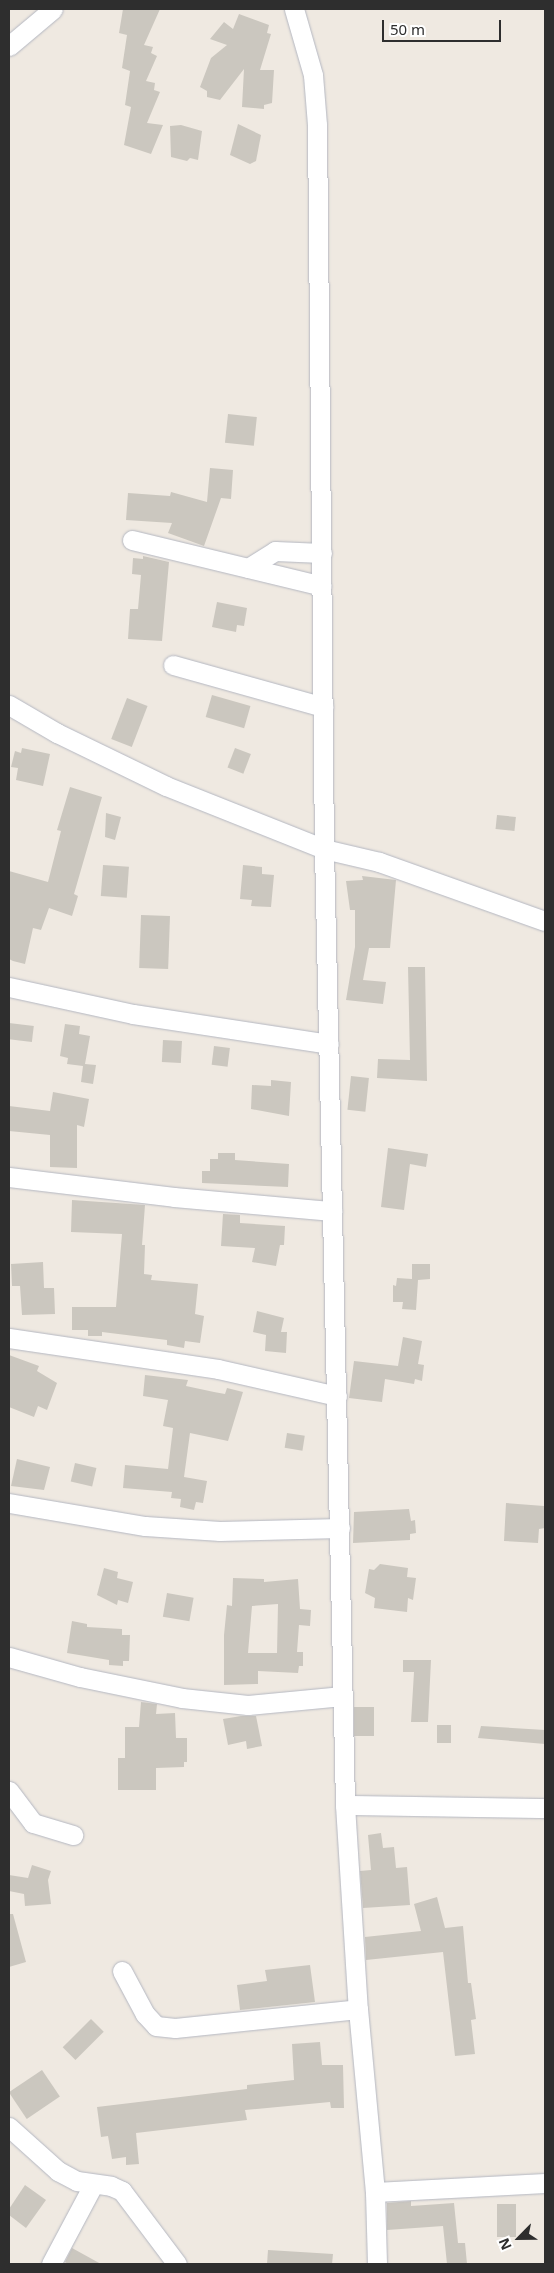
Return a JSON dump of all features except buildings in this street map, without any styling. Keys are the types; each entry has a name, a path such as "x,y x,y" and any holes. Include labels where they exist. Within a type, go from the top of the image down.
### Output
{"street":[{"path":"9,46 53,9"},
{"path":"294,9 313,75 318,126 324,849 345,1805 358,2009 375,2192 377,2264"},
{"path":"132,540 322,586"},
{"path":"248,568 275,550 322,553"},
{"path":"174,665 323,706"},
{"path":"9,705 57,733 166,786 324,849 379,862 545,921"},
{"path":"9,987 133,1014 329,1044"},
{"path":"9,1177 174,1197 332,1211"},
{"path":"9,1338 218,1369 337,1396"},
{"path":"9,1503 145,1526 220,1531 340,1528"},
{"path":"9,1657 80,1677 220,1702 248,1705 343,1696"},
{"path":"9,1792 33,1823 73,1834"},
{"path":"345,1805 545,1808"},
{"path":"122,1971 145,2014 156,2026 174,2028 358,2009"},
{"path":"9,2127 58,2171 93,2185 111,2186 122,2191 177,2264"},
{"path":"375,2192 545,2183"},
{"path":"51,2264 93,2185"}]}
